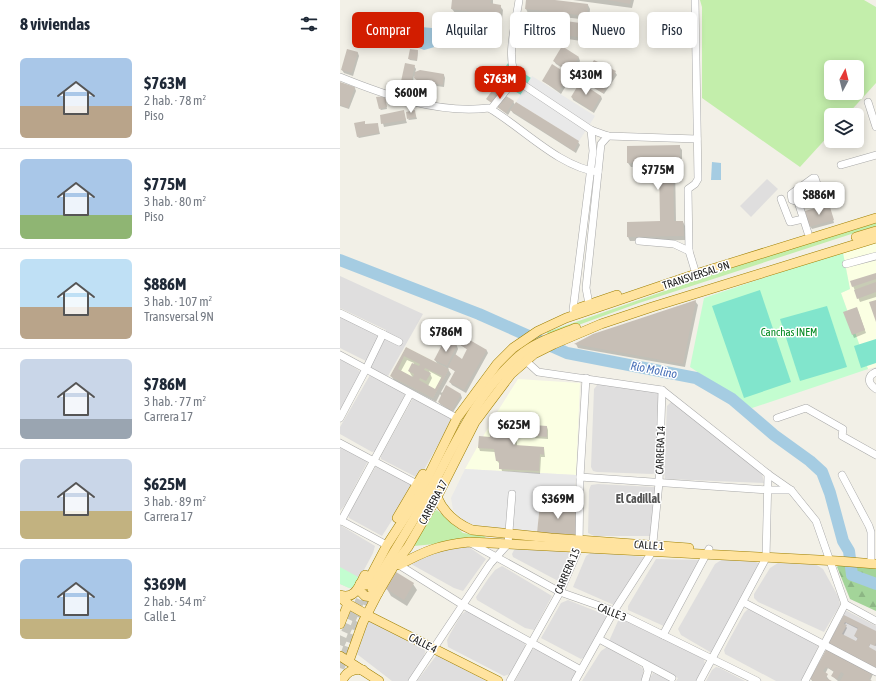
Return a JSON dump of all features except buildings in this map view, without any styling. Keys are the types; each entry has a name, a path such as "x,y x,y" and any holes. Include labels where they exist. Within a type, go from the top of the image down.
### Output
{"main road":[{"path":"538,331 548,320 589,304 695,272 808,233 876,212"},
{"name":"TRANSVERSAL 9N","path":"522,342 538,331 566,318 695,272 876,218"},
{"name":"TRANSVERSAL 9N","path":"533,351 550,341 640,307 876,231"},
{"name":"TRANSVERSAL 9N","path":"550,341 652,307 876,238"},
{"path":"640,307 652,307"},
{"name":"CARRERA 17","path":"349,661 367,615 369,588 387,545 418,496 458,418 497,364 522,342"},
{"name":"CARRERA 17","path":"369,588 397,564 437,496 475,422 511,374 526,361 533,351"},
{"name":"CARRERA 17","path":"369,588 424,501 467,421 503,372 520,356 533,351"},
{"path":"340,596 354,594 369,588 382,543 453,420 458,418"},
{"name":"CALLE 1","path":"437,496 443,510 462,526 472,530 579,544"},
{"name":"CALLE 1","path":"397,564 434,548 469,542 508,544 579,544 870,561"},
{"name":"CALLE 4","path":"340,596 344,603 498,681"},
{"path":"340,624 344,603"},
{"path":"340,656 379,681"},
{"path":"342,681 348,672 353,670 364,670"},
{"path":"340,672 342,681"}],"street":[{"path":"519,0 511,63 516,78 591,130 608,136 697,139"},
{"path":"695,0 698,179 695,184 688,189 689,251 695,272"},
{"path":"340,77 427,106 491,109 568,162 590,171 598,172"},
{"path":"491,109 516,78"},
{"path":"868,102 876,127"},
{"path":"573,310 592,151 591,130"},
{"path":"589,304 586,288 601,144 608,136"},
{"path":"841,165 876,155"},
{"path":"781,199 790,222 803,219"},
{"path":"798,202 808,233"},
{"path":"639,241 674,244 689,251"},
{"path":"846,264 876,256"},
{"path":"340,313 400,342"},
{"path":"340,418 383,334"},
{"path":"340,355 410,394 458,418"},
{"path":"526,361 538,372 662,390 768,474 791,490 816,521 833,558 844,604 805,681"},
{"path":"876,372 870,375 868,379 876,388"},
{"name":"CARRERA 15","path":"510,681 530,642 560,592 579,544 580,477 586,378"},
{"name":"CARRERA 14","path":"575,681 614,611 652,548 659,483 662,390"},
{"path":"382,543 341,520 410,394"},
{"path":"777,418 806,408 843,429 842,436 876,455"},
{"path":"340,443 375,460 417,484"},
{"path":"700,681 766,556 769,490 768,474"},
{"path":"842,475 873,527 870,561"},
{"path":"580,477 769,490 791,490"},
{"path":"412,681 495,558 508,544 512,494"},
{"name":"CALLE 3","path":"469,542 495,558 560,592 614,611 711,660 757,681"},
{"path":"663,635 707,552"},
{"path":"397,564 463,604 582,670"},
{"path":"743,602 876,672"},
{"path":"844,604 876,621"},
{"path":"599,639 672,678"},
{"path":"645,681 648,671 646,665"}],"shaded area":[{"path":"532,76 595,116 579,141 516,102"},
{"path":"767,179 778,189 751,217 740,206"},
{"path":"876,242 876,367 868,369 841,293 850,289 843,253"},
{"path":"340,276 423,314 388,376 369,368 386,330 340,308"},
{"path":"340,310 381,336 366,361 340,348"},
{"path":"406,347 449,369 433,398 390,376"},
{"path":"340,358 361,372 340,411"},
{"path":"373,374 405,392 405,395 376,451 372,452 340,434 340,427 370,375"},
{"path":"518,379 580,383 576,475 465,469 494,417"},
{"path":"598,384 660,392 656,473 593,471 591,467 594,389"},
{"path":"413,398 452,418 421,475 416,477 381,459 381,456"},
{"path":"672,401 762,473 764,483 665,479 667,406"},
{"path":"340,447 368,461 345,505 340,511"},
{"path":"376,466 412,485 413,487 382,536 349,518 348,515"},
{"path":"465,469 576,475 574,507 540,504 537,533 476,526 464,521 453,510 451,498"},
{"path":"598,484 654,487 657,489 651,536 594,536 588,533 589,490 591,485"},
{"path":"340,525 375,546 373,553 355,587 352,589 340,584"},
{"path":"469,547 486,559 463,591 454,588 411,564 436,550"},
{"path":"519,548 576,552 564,580 560,582 513,557 512,554 514,550"},
{"path":"592,552 644,557 644,560 614,605 573,587 586,556"},
{"path":"656,559 702,560 666,627 628,610 628,606"},
{"path":"723,559 754,561 760,564 713,653 681,635 678,629 715,564"},
{"path":"778,563 815,564 823,569 839,598 840,605 824,632 758,602 754,598 754,594 770,568"},
{"path":"502,566 552,596 534,630 525,628 477,600 476,597 488,579 495,570"},
{"path":"568,600 608,616 585,657 581,659 541,638 561,603"},
{"path":"750,607 818,644 802,681 776,681 725,654 724,650 728,642 744,613"},
{"path":"467,610 525,641 525,647 510,674 504,676 448,647 447,640 450,634 461,615"},
{"path":"845,610 876,626 876,665 831,643"},
{"path":"624,619 704,659 705,666 697,681 676,681 678,678 609,641 618,621"},
{"path":"370,621 426,649 423,659 408,681 392,681 357,654 368,622"},
{"path":"607,647 640,666 643,669 643,681 582,681 601,651"},
{"path":"535,648 575,669 576,673 571,681 515,681 531,651"},
{"path":"436,656 440,656 486,681 417,681"},
{"path":"716,667 745,681 706,681 712,670"},
{"path":"653,673 672,681 648,681"}],"green space":[{"path":"700,0 864,0 876,7 876,83 864,96 864,60 824,60 824,100 861,100 853,108 824,108 824,141 800,167 702,98 702,7"},
{"path":"508,63 531,78 521,95 497,80"},
{"path":"876,221 876,226 639,303 548,336 547,332 731,268"},
{"name":"Canchas INEM","path":"843,253 850,289 841,293 868,369 752,408 690,367 704,298 823,258"},
{"path":"760,290 791,382 744,398 712,306"},
{"path":"827,306 847,367 800,381 780,319"},
{"path":"876,339 876,363 861,368 854,346"},
{"path":"437,510 463,533 484,536 487,539 414,546 433,512"},
{"path":"839,564 876,567 876,611 850,599 837,567"},
{"path":"340,567 360,578 355,587 349,588 340,584"}],"water":[{"path":"424,27 432,28 432,48 424,50 419,48 424,48"},
{"path":"712,162 721,163 721,180 711,180"}],"waterway":[{"name":"Río Molino","path":"340,260 479,314 567,353 696,378 732,399 774,435 810,461 822,472 830,493 843,541 849,551 852,575 876,584"}],"tunnel":[{"path":"340,645 366,587"},
{"path":"340,668 359,616 371,590"}],"district":[{"name":"El Cadillal","path":"638,499"}]}
